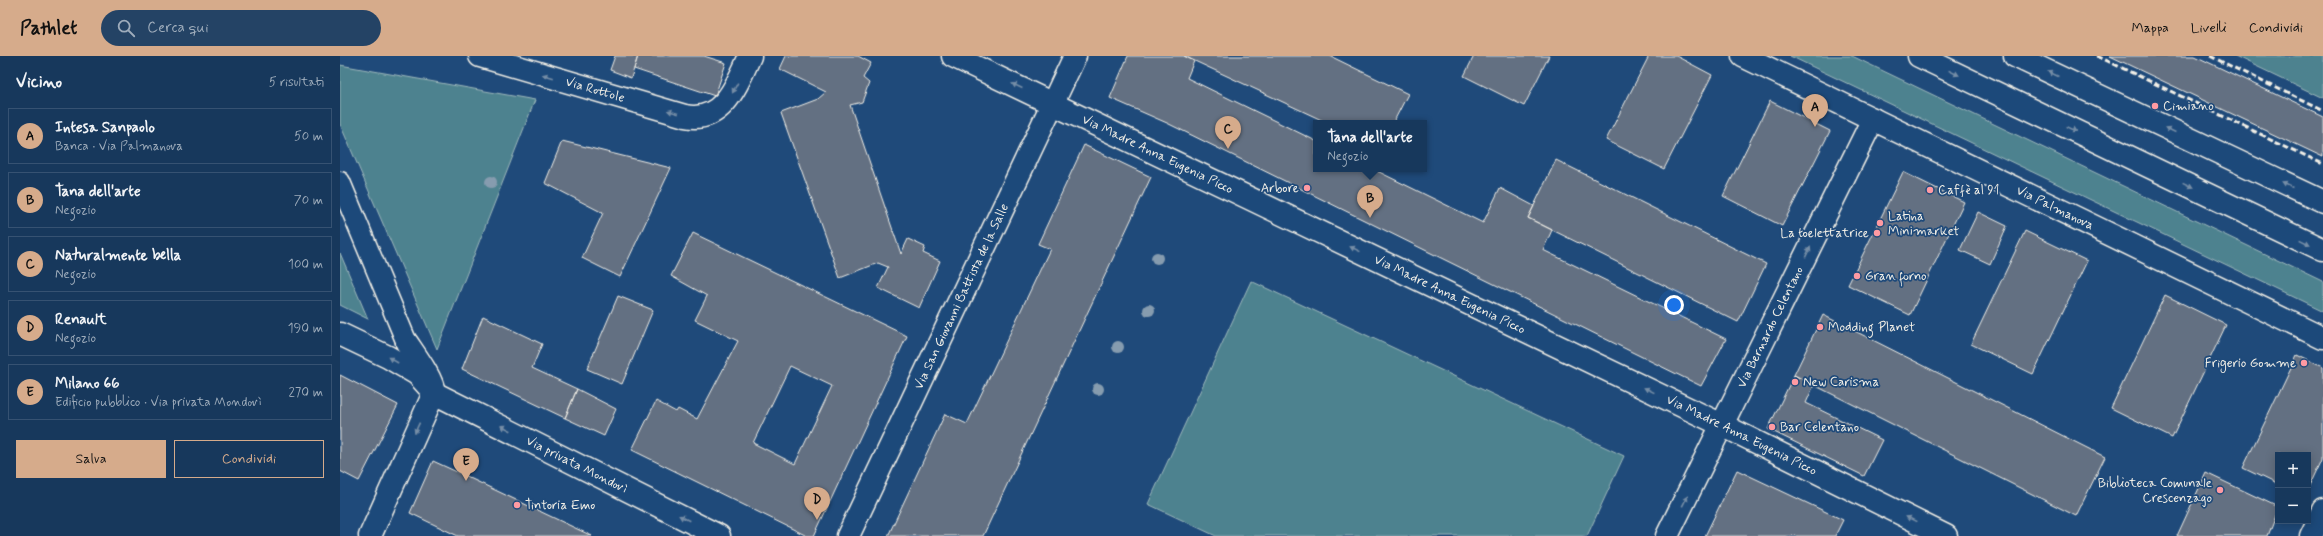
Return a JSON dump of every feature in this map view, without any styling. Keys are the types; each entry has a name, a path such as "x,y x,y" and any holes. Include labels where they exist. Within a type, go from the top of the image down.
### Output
{"main road":[{"name":"Via Rottole","path":"480,56 685,116 697,117 711,115 732,93 750,56"},
{"name":"Via Madre Anna Eugenia Picco","path":"953,56 1722,425 1946,536"},
{"name":"Via San Giovanni Battista de la Salle","path":"848,536 1075,56"},
{"name":"Via Palmanova","path":"1743,56 2323,338"},
{"path":"1918,56 2323,250"},
{"path":"2015,56 2323,202"},
{"name":"Via Bernardo Celentano","path":"1667,536 1873,119"},
{"path":"340,334 388,357 417,374 434,393"},
{"path":"370,536 434,393 433,382 422,369 406,342"},
{"name":"Via privata Mondovì","path":"434,393 719,536"},
{"path":"2311,536 2323,511"}],"street":[{"path":"340,182 406,342"}],"green space":[{"path":"1790,56 1852,56 2323,282 2323,311"},
{"path":"2235,56 2323,56 2323,98"},
{"path":"340,65 535,100 437,349 340,124"},
{"path":"340,253 368,319 340,305"},
{"path":"1251,281 1624,456 1587,536 1216,536 1148,504"}],"building":[{"path":"615,56 638,56 631,78 610,70"},
{"path":"638,56 704,56 726,63 715,96 634,69"},
{"path":"786,56 858,56 871,63 863,78 869,83 862,102 850,105 901,254 908,239 925,247 923,253 940,261 919,308 878,288 888,267 878,263 840,278 781,113 818,99 826,92 780,69"},
{"path":"1128,56 1184,56 1194,61 1187,78 1313,140 1313,172 1379,172 1483,223 1500,188 1534,206 1528,218 1552,230 1543,250 1726,339 1701,386 1167,123 1110,98"},
{"path":"1184,56 1330,56 1408,94 1395,120 1322,120"},
{"path":"1474,56 1549,56 1524,106 1464,76"},
{"path":"1649,56 1676,56 1712,75 1664,169 1606,140"},
{"path":"2110,56 2195,56 2323,117 2323,157"},
{"path":"1770,101 1830,131 1782,226 1723,196"},
{"path":"562,141 671,168 620,277 582,258 603,213 545,183"},
{"path":"1084,145 1151,177 983,536 888,536 945,414 967,424 1050,249 1038,244"},
{"path":"1556,160 1766,264 1738,322 1528,218"},
{"path":"1903,172 1964,202 1910,315 1848,285"},
{"path":"1978,212 2007,226 1990,264 1960,250"},
{"path":"2025,231 2087,261 2033,374 1971,344"},
{"path":"693,233 907,336 814,536 807,536 632,450 656,401 676,412 678,409 697,419 738,341 695,320 707,296 671,276","holes":["790,366 832,386 795,464 753,443"]},
{"path":"2165,295 2226,325 2172,438 2111,408"},
{"path":"618,296 653,310 622,384 587,369"},
{"path":"1823,315 2105,457 2076,516 1794,375"},
{"path":"483,316 542,344 532,368 577,389 565,418 462,369"},
{"path":"2297,355 2323,368 2323,458 2311,484 2311,452 2275,452 2275,484 2243,468"},
{"path":"340,375 398,405 359,481 340,471"},
{"path":"1794,375 1814,385 1806,403 1882,440 1864,476 1768,429"},
{"path":"577,389 616,409 604,436 565,418"},
{"path":"433,461 592,536 458,536 410,513"},
{"path":"1737,470 1843,520 1835,536 1705,536"},
{"name":"Biblioteca Comunale Crescenzago","path":"2206,473 2275,506 2275,515 2267,536 2177,536"}],"railway":[{"path":"2097,56 2323,164"},
{"path":"2210,56 2323,111"}],"place":[{"name":"Cimiano","path":"2155,106"},
{"name":"Intesa Sanpaolo","path":"1815,127"},
{"name":"Naturalmente bella","path":"1228,149"},
{"name":"Arbore","path":"1307,188"},
{"name":"Caffè al 91","path":"1930,190"},
{"name":"Tana dell'arte","path":"1370,218"},
{"name":"Latina Minimarket","path":"1880,223"},
{"name":"La toelettatrice","path":"1877,233"},
{"name":"Gran forno","path":"1857,276"},
{"name":"Modding Planet","path":"1820,327"},
{"name":"Frigerio Gomme","path":"2304,363"},
{"name":"New Carisma","path":"1795,382"},
{"name":"Bar Celentano","path":"1772,427"},
{"name":"Milano 66","path":"466,481"},
{"name":"Biblioteca Comunale Crescenzago","path":"2220,490"},
{"name":"Tintoria Emo","path":"517,505"},
{"name":"Renault","path":"817,520"}]}
